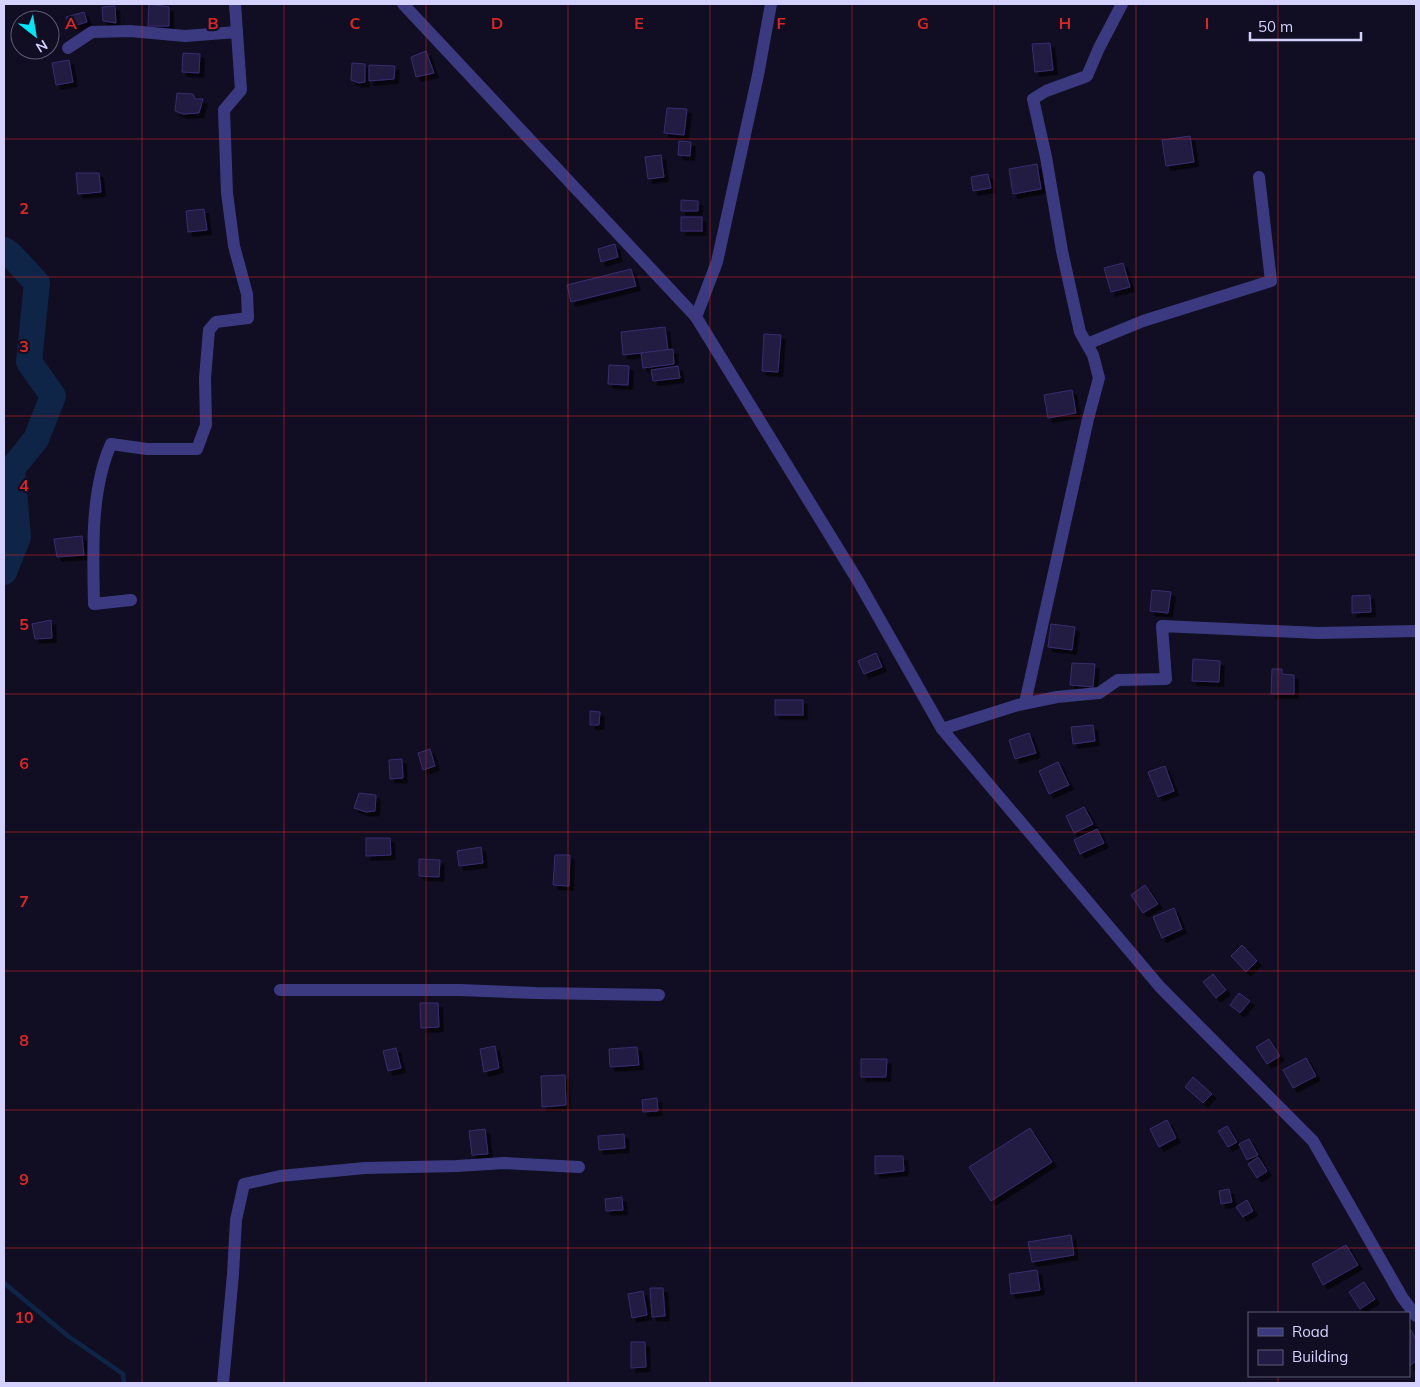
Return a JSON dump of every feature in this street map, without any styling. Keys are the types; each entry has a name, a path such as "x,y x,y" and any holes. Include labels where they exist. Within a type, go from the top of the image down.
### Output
{"street":[{"path":"131,600 94,604 93,563 96,501 105,458 111,444 147,449 197,449 206,425 205,378 209,330 216,322 248,318 247,294 234,246 227,193 224,110 241,90 235,4"},
{"path":"403,4 696,317 858,581 942,729 1160,986 1313,1141 1402,1297 1416,1316"},
{"path":"696,317 717,262 758,75 771,4"},
{"path":"1025,703 1088,419 1099,378 1093,355 1080,332 1062,251 1046,157 1033,98 1046,91 1087,76 1122,4"},
{"path":"68,48 92,32 130,32 185,36 237,32"},
{"path":"1087,344 1143,321 1219,299 1271,281 1259,177"},
{"path":"942,729 1025,703 1099,692 1118,680 1166,679 1162,626 1318,633 1416,631"},
{"path":"280,990 460,990 659,995"},
{"path":"223,1383 236,1220 244,1184 280,1176 365,1168 504,1163 579,1168"}],"building":[{"path":"149,4 169,7 169,26 148,26"},
{"path":"115,6 116,23 103,21 102,7"},
{"path":"84,12 87,22 70,27 66,17"},
{"path":"1050,43 1053,70 1035,72 1032,44"},
{"path":"426,51 434,73 416,77 411,57"},
{"path":"183,53 200,54 199,73 182,72"},
{"path":"69,60 73,82 56,85 52,63"},
{"path":"352,63 365,64 365,82 359,83 351,80"},
{"path":"369,65 395,66 394,79 369,81"},
{"path":"177,93 193,94 195,99 203,99 199,113 183,114 175,111"},
{"path":"667,108 687,109 684,135 664,133"},
{"path":"1190,136 1194,162 1166,166 1162,140"},
{"path":"679,141 691,142 690,156 678,155"},
{"path":"661,155 664,177 648,179 645,157"},
{"path":"1037,164 1041,189 1013,194 1009,169"},
{"path":"76,173 99,173 101,192 78,194"},
{"path":"988,174 991,188 973,191 971,177"},
{"path":"681,200 698,201 698,211 681,211"},
{"path":"204,209 207,230 188,232 186,211"},
{"path":"681,217 702,217 702,231 681,231"},
{"path":"615,244 618,257 601,262 598,249"},
{"path":"1123,263 1130,287 1111,292 1104,268"},
{"path":"631,269 636,286 571,302 567,285"},
{"path":"665,327 668,350 623,355 621,332"},
{"path":"764,334 781,335 778,372 762,371"},
{"path":"673,349 674,364 643,368 641,353"},
{"path":"609,365 629,366 628,385 608,384"},
{"path":"678,366 680,378 653,381 651,370"},
{"path":"1072,390 1076,413 1048,418 1044,395"},
{"path":"82,536 84,555 57,557 54,539"},
{"path":"1152,590 1171,592 1168,613 1150,611"},
{"path":"1370,595 1371,612 1352,613 1352,596"},
{"path":"51,620 52,638 35,639 32,624"},
{"path":"1051,624 1075,627 1072,650 1048,647"},
{"path":"876,653 882,667 864,674 858,661"},
{"path":"1193,659 1220,661 1219,682 1192,681"},
{"path":"1072,663 1095,664 1093,687 1070,685"},
{"path":"1272,669 1282,669 1282,674 1294,675 1294,694 1271,694"},
{"path":"775,700 803,700 803,715 775,715"},
{"path":"590,711 600,712 599,725 590,725"},
{"path":"1093,725 1095,741 1073,744 1071,727"},
{"path":"1029,733 1036,753 1015,759 1009,740"},
{"path":"430,749 435,766 423,770 418,753"},
{"path":"402,759 403,778 390,779 389,760"},
{"path":"1058,762 1069,785 1049,794 1039,771"},
{"path":"1165,766 1174,791 1158,797 1148,772"},
{"path":"359,793 376,795 375,811 366,812 354,808"},
{"path":"1084,807 1093,824 1074,833 1066,816"},
{"path":"1097,829 1104,843 1080,854 1074,840"},
{"path":"366,838 390,838 391,855 366,856"},
{"path":"481,847 483,863 459,866 457,851"},
{"path":"555,855 570,855 569,886 553,885"},
{"path":"419,859 440,860 439,877 419,876"},
{"path":"1145,885 1158,904 1143,913 1131,895"},
{"path":"1174,908 1182,929 1162,938 1153,917"},
{"path":"1242,945 1257,961 1246,972 1231,956"},
{"path":"1213,974 1226,990 1216,998 1203,982"},
{"path":"1239,993 1250,1001 1240,1013 1230,1005"},
{"path":"420,1003 438,1003 439,1027 421,1028"},
{"path":"1269,1039 1280,1056 1267,1064 1256,1047"},
{"path":"495,1046 499,1068 484,1072 480,1049"},
{"path":"637,1047 639,1065 610,1067 609,1049"},
{"path":"396,1048 401,1068 388,1071 383,1051"},
{"path":"1306,1058 1316,1076 1293,1088 1283,1070"},
{"path":"861,1059 887,1059 886,1077 861,1077"},
{"path":"565,1075 566,1105 542,1107 541,1076"},
{"path":"1193,1077 1212,1094 1203,1103 1185,1087"},
{"path":"657,1098 658,1111 643,1112 642,1100"},
{"path":"1167,1120 1176,1138 1159,1147 1150,1129"},
{"path":"1227,1126 1237,1142 1228,1147 1218,1131"},
{"path":"1030,1128 1052,1162 991,1201 969,1167"},
{"path":"485,1129 488,1154 472,1155 469,1131"},
{"path":"624,1134 625,1148 599,1150 598,1136"},
{"path":"1249,1139 1258,1155 1247,1160 1239,1144"},
{"path":"875,1156 903,1156 904,1171 875,1174"},
{"path":"1258,1157 1267,1171 1257,1178 1248,1164"},
{"path":"1229,1189 1232,1202 1221,1204 1219,1191"},
{"path":"622,1197 623,1210 606,1211 605,1199"},
{"path":"1247,1200 1253,1211 1243,1217 1236,1207"},
{"path":"1071,1235 1074,1255 1032,1262 1028,1242"},
{"path":"1346,1245 1358,1265 1323,1285 1312,1264"},
{"path":"1037,1270 1040,1290 1011,1294 1009,1274"},
{"path":"1364,1282 1375,1299 1360,1309 1349,1292"},
{"path":"650,1288 663,1288 665,1316 652,1317"},
{"path":"643,1291 647,1315 632,1318 628,1294"},
{"path":"1410,1331 1416,1340 1416,1361 1410,1365"},
{"path":"631,1342 645,1342 646,1367 631,1368"}],"waterway":[{"path":"4,250 37,283 29,362 53,396 36,439 12,469 18,537 4,572"},
{"path":"4,1283 68,1336 123,1374 124,1383"}]}
